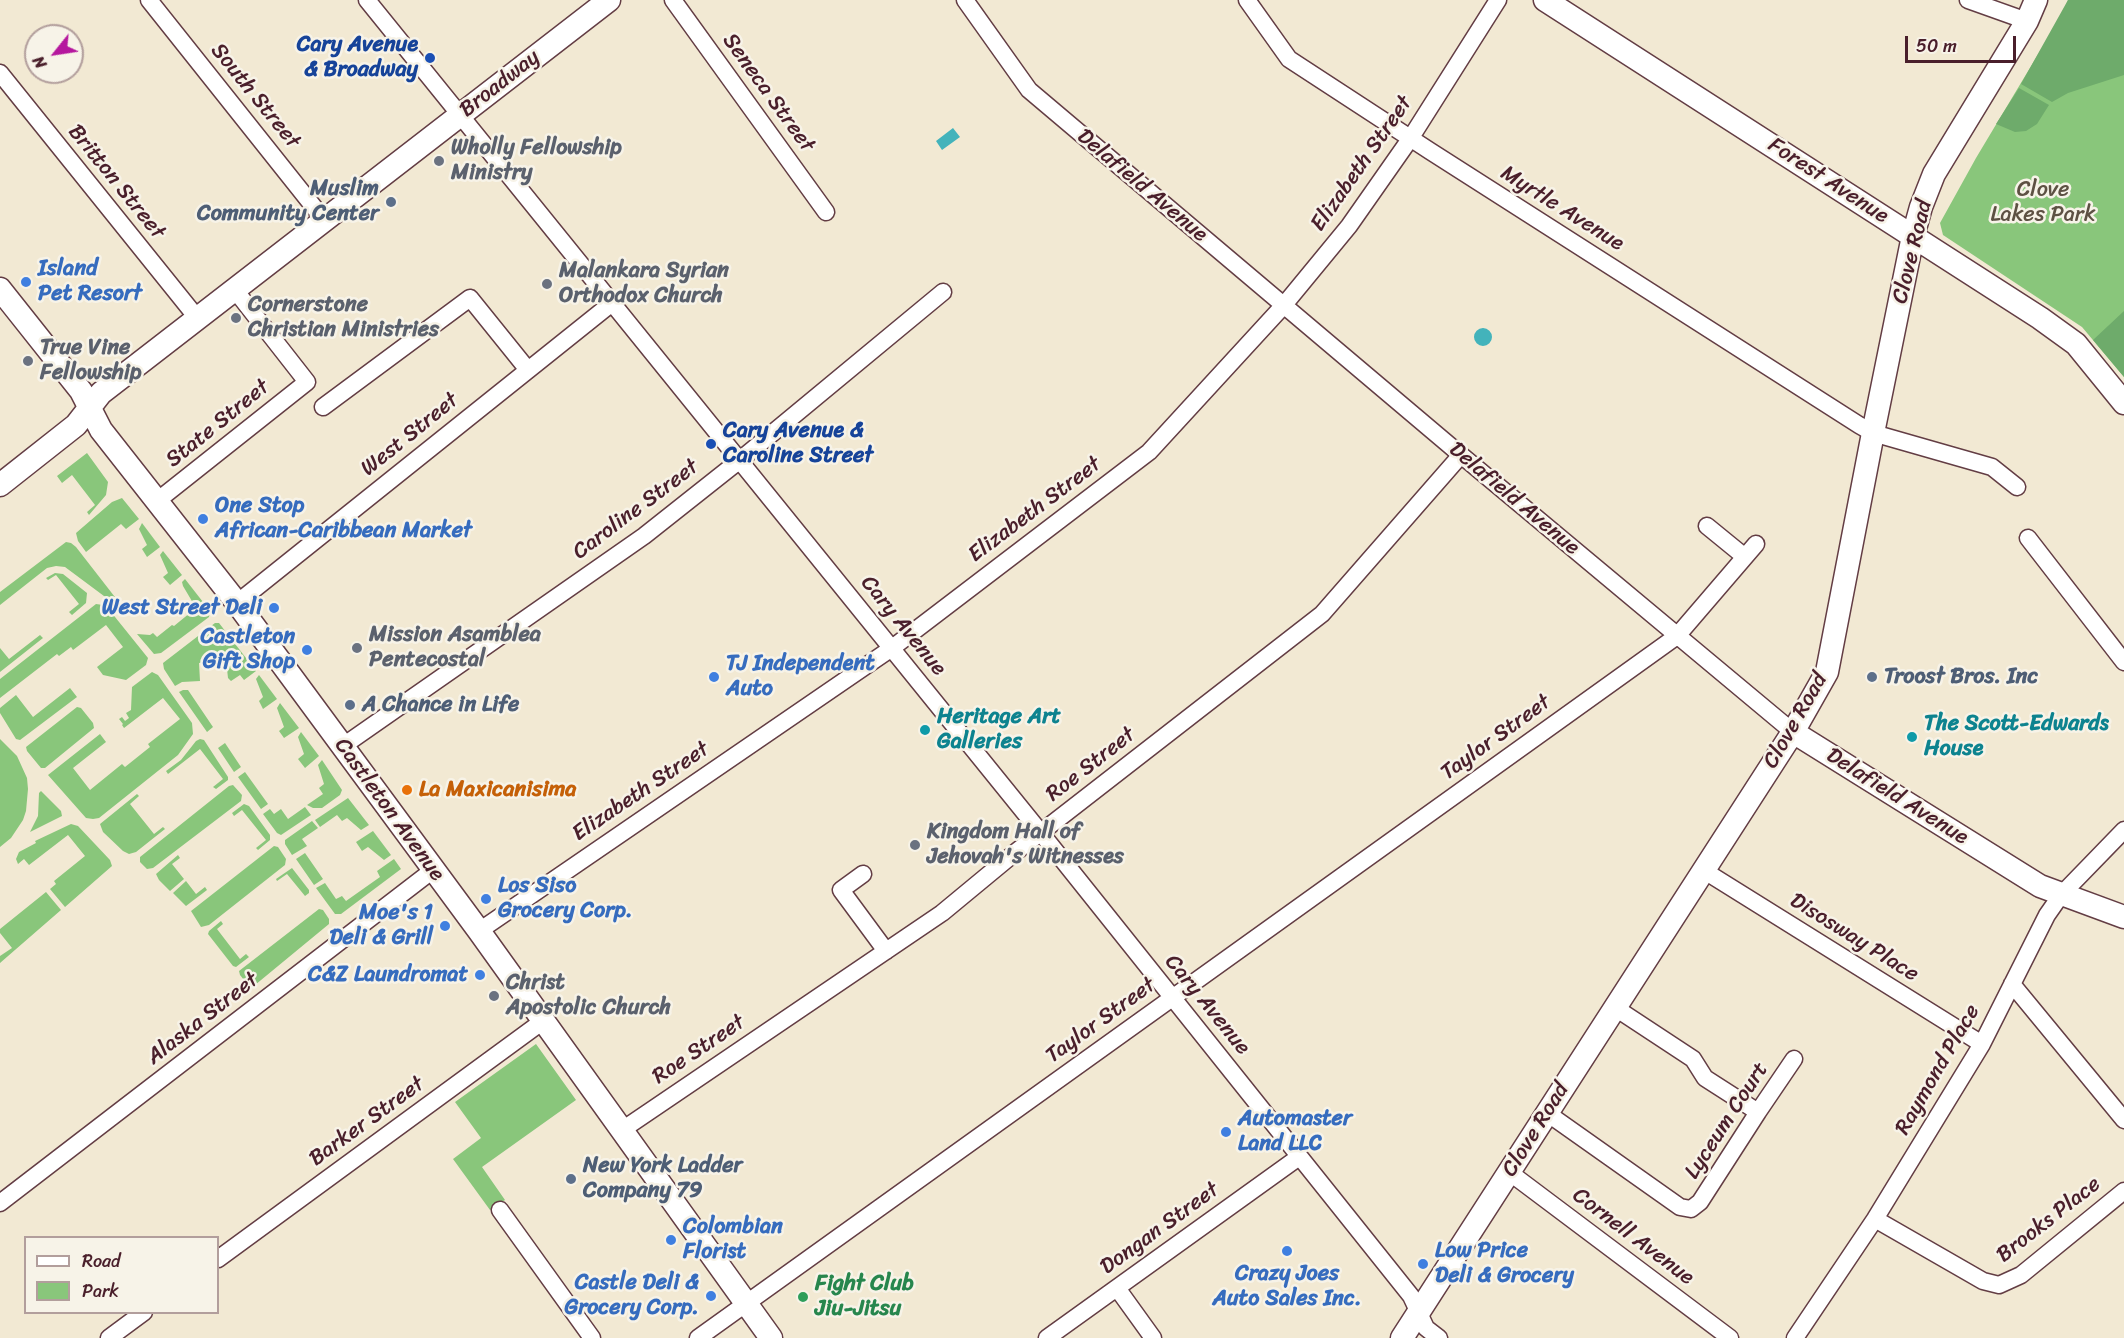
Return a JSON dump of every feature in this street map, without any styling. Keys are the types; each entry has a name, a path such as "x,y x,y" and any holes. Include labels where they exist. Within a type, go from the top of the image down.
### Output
{"street":[{"name":"South Street","path":"149,0 325,221"},
{"name":"Cary Avenue","path":"367,0 1041,833 1411,1296 1426,1328 1439,1338"},
{"name":"Broadway","path":"0,485 76,425 101,393 609,0"},
{"name":"Seneca Street","path":"673,0 826,212"},
{"name":"Delafield Avenue","path":"965,0 1029,90 1793,732 2040,886 2124,917"},
{"name":"Myrtle Avenue","path":"1247,0 1289,59 1410,139 1873,433 1992,467 2017,487"},
{"name":"Elizabeth Street","path":"479,930 892,648 1149,452 1284,306 1349,226 1410,139 1498,0"},
{"name":"Forest Avenue","path":"1545,0 2040,318 2076,344 2124,403"},
{"path":"1968,0 2027,21"},
{"name":"Clove Road","path":"1402,1338 1793,732 1827,672 1873,433 1913,236 1921,207 1934,174 2027,21 2036,0"},
{"name":"Britton Street","path":"0,73 198,319"},
{"name":"Castleton Avenue","path":"0,289 81,391 101,430 237,603 432,870 479,930 771,1338"},
{"name":"State Street","path":"157,501 307,382 235,290"},
{"name":"Caroline Street","path":"343,746 644,536 740,460 943,291"},
{"path":"323,407 470,298 528,370"},
{"name":"West Street","path":"237,603 612,303"},
{"name":"Roe Street","path":"622,1130 942,913 1322,614 1461,455"},
{"path":"1707,526 1745,557"},
{"path":"2028,538 2124,662"},
{"name":"Taylor Street","path":"698,1338 1677,636 1756,544"},
{"name":"Raymond Place","path":"1795,1338 1875,1219 1982,1044 2047,915 2061,895 2124,830"},
{"name":"Alaska Street","path":"0,1203 432,870"},
{"name":"Disosway Place","path":"1703,870 1982,1044"},
{"path":"863,874 842,890 886,951"},
{"path":"2012,984 2124,1120"},
{"path":"1614,1007 1693,1059 1705,1078 1758,1112"},
{"name":"Barker Street","path":"219,1258 543,1021"},
{"name":"Lyceum Court","path":"1547,1113 1674,1203 1691,1209 1700,1202 1794,1059"},
{"name":"Dongan Street","path":"1047,1338 1299,1157"},
{"name":"Cornell Avenue","path":"1509,1172 1730,1338"},
{"name":"Brooks Place","path":"1875,1219 1983,1281 1999,1285 2021,1275 2124,1191"},
{"path":"500,1210 592,1338"},
{"path":"1117,1288 1152,1338"},
{"path":"110,1338 141,1314"}],"green space":[{"name":"Clove Lakes Park","path":"2068,0 2124,0 2124,377 2082,327 1943,235 1940,223 2061,16"},
{"path":"2068,0 2124,0 2124,75 2068,93 2052,102 2021,84"},
{"path":"2019,88 2049,105 2037,124 2026,131 2015,132 1996,124"},
{"path":"2124,311 2124,377 2093,340"},
{"path":"87,453 108,482 106,495 89,515 87,512 95,505 72,475 62,483 57,476"},
{"path":"122,498 139,519 126,529 121,524 86,552 78,541 76,533 112,502"},
{"path":"142,523 160,547 147,557 142,549 147,545 139,529"},
{"path":"66,542 76,547 118,601 112,602 65,567 56,566 47,568 0,605 0,592"},
{"path":"163,551 182,575 170,585 163,577 168,573 160,555"},
{"path":"55,573 63,574 87,593 86,603 72,615 69,612 79,604 56,575 48,580 46,578"},
{"path":"185,579 210,611 209,617 161,653 154,654 137,634 150,635 153,633 157,637 196,608 183,586 182,582"},
{"path":"96,604 103,605 111,612 148,658 146,665 126,680 103,675 97,667 123,647 106,625 73,650 71,647 59,656 57,654 0,698 0,679"},
{"path":"215,623 219,623 256,671 244,680 240,675 231,681 228,678 226,660 199,663 200,681 182,682 175,686 164,669 163,663"},
{"path":"40,635 43,638 0,672 0,648 9,659"},
{"path":"152,672 158,675 192,723 193,734 178,755 99,818 86,818 48,775 100,734 106,742 73,768 90,790 122,764 125,767 150,747 148,744 180,719 163,698 124,728 122,725 119,719 122,717 125,721 129,718 126,713 131,710 132,687"},
{"path":"259,675 277,699 263,709 259,701 263,697 256,679"},
{"path":"70,688 77,697 20,740 16,739 0,713 0,708 16,695 33,717"},
{"path":"188,690 213,727 207,732 179,692"},
{"path":"280,703 299,728 284,738 279,731 284,727 277,708"},
{"path":"77,707 81,708 93,723 94,728 45,768 41,768 26,747"},
{"path":"301,732 319,756 305,768 298,759 304,754 298,737"},
{"path":"0,739 17,756 27,778 28,789 23,820 11,838 0,847"},
{"path":"200,739 204,740 228,777 228,780 216,789 213,787 223,779 200,749 168,774 166,771 181,760"},
{"path":"225,743 241,767 234,772 218,748"},
{"path":"322,760 342,790 340,795 322,808 313,808 307,805 323,794 319,788 324,784 318,765"},
{"path":"245,772 268,804 261,809 238,777"},
{"path":"233,785 242,795 241,801 153,868 147,869 140,862 140,857"},
{"path":"41,791 61,811 62,816 30,832 38,816"},
{"path":"137,794 139,796 130,804 154,834 163,827 165,829 136,852 129,854 103,832 100,824"},
{"path":"348,798 369,825 361,830 347,818 342,821 337,815 320,827 315,820"},
{"path":"244,804 249,806 270,835 270,840 258,850 256,848 266,840 242,810 234,816 232,813"},
{"path":"305,807 311,815 281,835 263,814 270,809 274,814 281,809 288,819"},
{"path":"312,821 318,828 302,839 307,846 292,855 285,840"},
{"path":"71,824 78,826 110,860 112,866 65,907 50,889 56,884 54,881 85,856 68,835 29,865 24,859 18,864 16,859 19,852 36,843 35,841"},
{"path":"373,831 391,855 384,860 368,847 362,851 356,842"},
{"path":"274,846 278,847 286,859 285,865 209,925 201,927 191,911"},
{"path":"305,853 323,879 314,885 296,859"},
{"path":"178,855 180,858 172,864 184,879 170,891 156,874"},
{"path":"394,859 401,869 341,914 335,914 316,888 325,883 336,899 342,896 346,901 380,877 377,871"},
{"path":"292,868 309,890 305,896 287,874 277,881 276,879"},
{"path":"186,881 196,894 205,887 207,890 186,906 173,893"},
{"path":"46,892 61,910 0,963 0,956 12,948 0,933 0,929"},
{"path":"319,909 323,910 329,919 329,924 255,985 248,985 239,971"},
{"path":"221,921 223,924 217,929 240,959 246,954 249,957 236,967 208,934"},
{"path":"536,1044 576,1100 482,1167 505,1200 490,1210 453,1159 481,1138 455,1102"}],"water":[{"path":"953,128 960,137 942,150 936,141"},
{"path":"1483,328 1489,331 1492,337 1489,343 1483,346 1477,343 1474,337 1477,331"}],"place":[{"name":"Cary Avenue & Broadway","path":"430,58"},
{"name":"Wholly Fellowship Ministry","path":"439,161"},
{"name":"Muslim Community Center","path":"391,202"},
{"name":"Island Pet Resort","path":"26,282"},
{"name":"Malankara Syrian Orthodox Church","path":"547,284"},
{"name":"Cornerstone Christian Ministries","path":"236,318"},
{"name":"True Vine Fellowship","path":"28,361"},
{"name":"Cary Avenue & Caroline Street","path":"711,444"},
{"name":"One Stop African-Caribbean Market","path":"203,519"},
{"name":"West Street Deli","path":"274,608"},
{"name":"Mission Asamblea Pentecostal","path":"357,648"},
{"name":"Castleton Gift Shop","path":"307,650"},
{"name":"TJ Independent Auto","path":"714,677"},
{"name":"Troost Bros. Inc","path":"1872,677"},
{"name":"A Chance in Life","path":"350,705"},
{"name":"Heritage Art Galleries","path":"925,730"},
{"name":"The Scott-Edwards House","path":"1912,737"},
{"name":"La Maxicanisima","path":"407,790"},
{"name":"Kingdom Hall of Jehovah's Witnesses","path":"915,845"},
{"name":"Los Siso Grocery Corp.","path":"486,899"},
{"name":"Moe's 1 Deli & Grill","path":"445,926"},
{"name":"C&Z Laundromat","path":"480,975"},
{"name":"Christ Apostolic Church","path":"494,996"},
{"name":"Automaster Land LLC","path":"1226,1132"},
{"name":"New York Ladder Company 79","path":"571,1179"},
{"name":"Colombian Florist","path":"671,1240"},
{"name":"Crazy Joes Auto Sales Inc.","path":"1287,1251"},
{"name":"Low Price Deli & Grocery","path":"1423,1264"},
{"name":"Castle Deli & Grocery Corp.","path":"711,1296"},
{"name":"Fight Club Jiu-Jitsu","path":"803,1297"}]}
